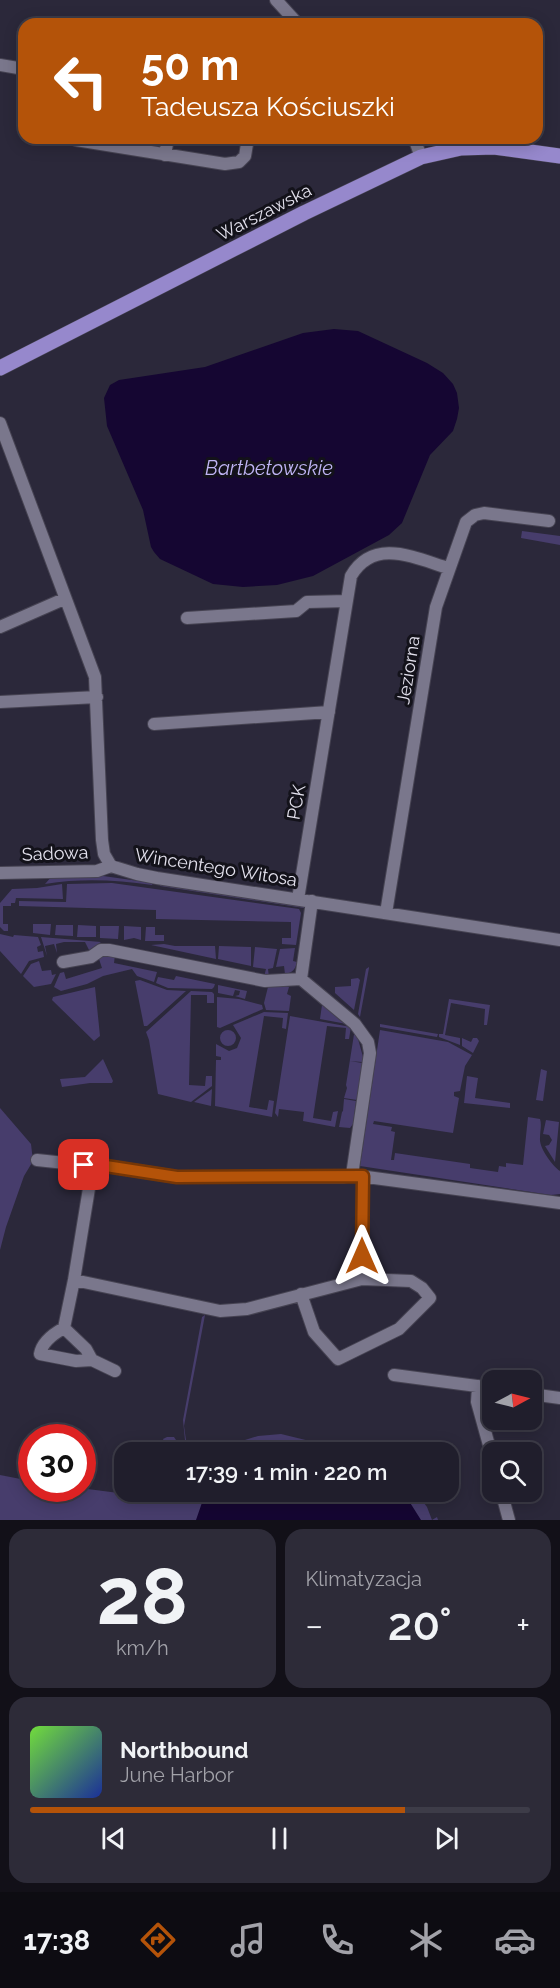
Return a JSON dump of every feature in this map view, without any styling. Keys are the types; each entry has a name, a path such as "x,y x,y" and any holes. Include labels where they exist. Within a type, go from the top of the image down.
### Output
{"main road":[{"name":"Warszawska","path":"0,368 304,213 422,157 454,149 494,147 560,156"}],"street":[{"path":"276,0 292,18"},
{"path":"0,65 18,68"},
{"path":"100,144 225,164 239,162 245,156 247,144"},
{"path":"165,155 167,144"},
{"path":"417,144 422,157"},
{"name":"Wincentego Witosa","path":"0,423 95,677 102,840 111,866 157,878 560,939"},
{"name":"Jeziorna","path":"386,913 436,607 466,522 475,515 484,513 549,521"},
{"name":"PCK","path":"298,899 351,576 356,568 374,556 386,552 401,553 448,568"},
{"path":"0,627 64,598"},
{"path":"186,618 296,611 307,602 347,601"},
{"path":"0,702 97,697"},
{"path":"154,724 329,712"},
{"name":"Sadowa","path":"0,873 97,871 111,866"},
{"path":"301,979 312,901"},
{"path":"63,962 91,957 101,950 109,950 265,981 301,979 355,1023 368,1042 369,1053 358,1175 362,1279"},
{"path":"37,1160 93,1164 177,1177 343,1177 358,1175 560,1203"},
{"path":"64,1328 75,1280 93,1164"},
{"path":"75,1280 219,1311 247,1309 301,1294 362,1279 411,1281 422,1288 430,1298 399,1329 338,1359 315,1332 301,1294"},
{"path":"64,1328 56,1332 42,1346 40,1354 76,1361 92,1360 115,1371"},
{"path":"64,1328 86,1349 92,1360"},
{"path":"394,1375 482,1387"},
{"path":"478,1386 477,1402 488,1442"},
{"path":"542,1396 560,1398"},
{"path":"504,1502 509,1520"}],"shaded area":[{"path":"522,531 560,536 560,545 521,538"},
{"path":"96,875 153,883 152,885 86,880 45,884 52,876"},
{"path":"112,883 299,909 301,913 296,945 282,944 282,938 291,938 291,922 156,919 156,910 19,906 19,901 66,902 67,884"},
{"path":"160,883 304,907 304,908 160,886"},
{"path":"62,884 63,899 16,898 15,903 11,903 11,906 3,906 3,924 8,924 8,931 0,927 0,903 12,889"},
{"path":"33,924 51,924 50,935 33,933"},
{"path":"56,925 73,925 73,936 55,935"},
{"path":"78,925 96,926 96,937 77,937"},
{"path":"100,926 119,926 118,939 100,938"},
{"path":"124,926 141,927 141,940 134,938 124,940"},
{"path":"146,927 155,927 155,935 164,935 164,941 145,941"},
{"path":"0,934 13,937 14,935 38,937 41,945 37,947 38,952 43,951 44,957 29,961 21,974 0,951"},
{"path":"41,937 101,942 89,950 85,942 56,944 57,953 54,944 45,946 47,956"},
{"path":"151,945 215,946 216,959"},
{"path":"219,946 251,947 251,966 218,959"},
{"path":"255,947 277,949 273,968 268,969 269,977 264,977 266,969 253,967"},
{"path":"295,948 293,961 297,962 292,971 285,974 284,966 276,967 280,949"},
{"path":"101,955 115,955 114,963 157,972 154,982 137,976 132,969 103,976 87,984 61,991 54,987 60,973 64,972 66,979 102,968 99,959"},
{"path":"39,961 42,971 51,970 52,975 56,974 51,984 34,987 23,976 31,964"},
{"path":"369,967 360,1017 358,1014 366,969"},
{"path":"176,976 215,984 212,989 168,988 156,983 158,977 174,980"},
{"path":"351,979 360,980 354,1010 335,993 335,987 351,986"},
{"path":"140,980 167,990 186,991 147,1026 144,1026 135,981"},
{"path":"277,984 289,987 287,994 291,996 289,1011 266,1010 264,1003 268,987"},
{"path":"218,985 247,991 245,999 235,996 239,995 240,991 235,990 233,996 218,993"},
{"path":"95,987 100,1036 94,1041 52,1000 53,997"},
{"path":"191,991 212,992 214,1003 207,1003 207,995 191,995 189,1085 205,1086 206,1076 212,1076 212,1086 191,1102 158,1094 146,1032"},
{"path":"217,997 239,999 262,1005 263,1009 220,1028 217,1027"},
{"path":"449,999 490,1005 487,1025 484,1025 485,1009 451,1003 445,1035 460,1038 460,1045 439,1037 439,1034 443,1034"},
{"path":"323,1001 324,1006 342,1022 349,1022 352,1025 320,1019 322,1005 320,1002"},
{"path":"264,1012 288,1013 286,1029 282,1028 283,1018 264,1016 249,1107 267,1110 269,1100 274,1101 272,1117 215,1106 216,1060 221,1060 221,1057 216,1056 216,1044 229,1051 237,1048 241,1038 233,1025"},
{"path":"290,1016 351,1027 349,1039 345,1039 346,1028 327,1026 313,1118 331,1121 333,1112 338,1111 335,1127 303,1121 304,1112 279,1109 278,1117 275,1113"},
{"path":"380,1024 438,1034 437,1037 380,1027"},
{"path":"355,1028 363,1057 362,1062 350,1061 362,1063 357,1100 344,1098"},
{"path":"225,1030 231,1030 236,1038 234,1044 225,1046 220,1041 220,1035"},
{"path":"380,1030 448,1042 472,1055 465,1066 460,1091 454,1092 454,1096 459,1098 453,1133 374,1121 373,1124 392,1127 391,1131 395,1132 391,1160 394,1160 395,1153 470,1164 470,1168 498,1172 499,1166 506,1167 506,1163 523,1165 528,1117 540,1119 540,1142 550,1161 560,1171 560,1194 551,1195 360,1166"},
{"path":"462,1038 471,1042 473,1038 477,1038 479,1041 473,1053 462,1046"},
{"path":"103,1059 112,1083 62,1087 60,1079 85,1077"},
{"path":"541,1069 547,1071 543,1101 536,1100"},
{"path":"467,1076 478,1078 475,1098 510,1103 510,1108 464,1103"},
{"path":"212,1089 211,1106 194,1102"},
{"path":"344,1099 356,1101 353,1124 350,1128 339,1127"},
{"path":"0,1108 31,1144 33,1161 24,1176 0,1250"},
{"path":"546,1120 559,1122 555,1162 545,1146 549,1145 552,1140 549,1135 543,1134"},
{"path":"205,1315 184,1426 187,1442 185,1442 183,1420 202,1317"},
{"path":"281,1434 314,1442 239,1442 258,1436"},
{"path":"174,1437 177,1442 164,1442 163,1439"},
{"path":"0,1475 18,1478 18,1502 96,1502 96,1490 114,1492 114,1502 423,1502 432,1520 0,1520"}],"water":[{"name":"Bartbetowskie","path":"334,329 358,331 427,363 443,373 453,384 457,393 459,408 453,431 430,455 402,523 389,535 313,576 277,585 243,587 213,584 160,559 151,547 143,510 107,426 104,398 110,385 119,380 205,367 303,333"},
{"path":"202,1502 410,1502 421,1520 196,1520"}],"route":[{"path":"84,1165 93,1164 177,1177 363,1176 362,1256"}]}
